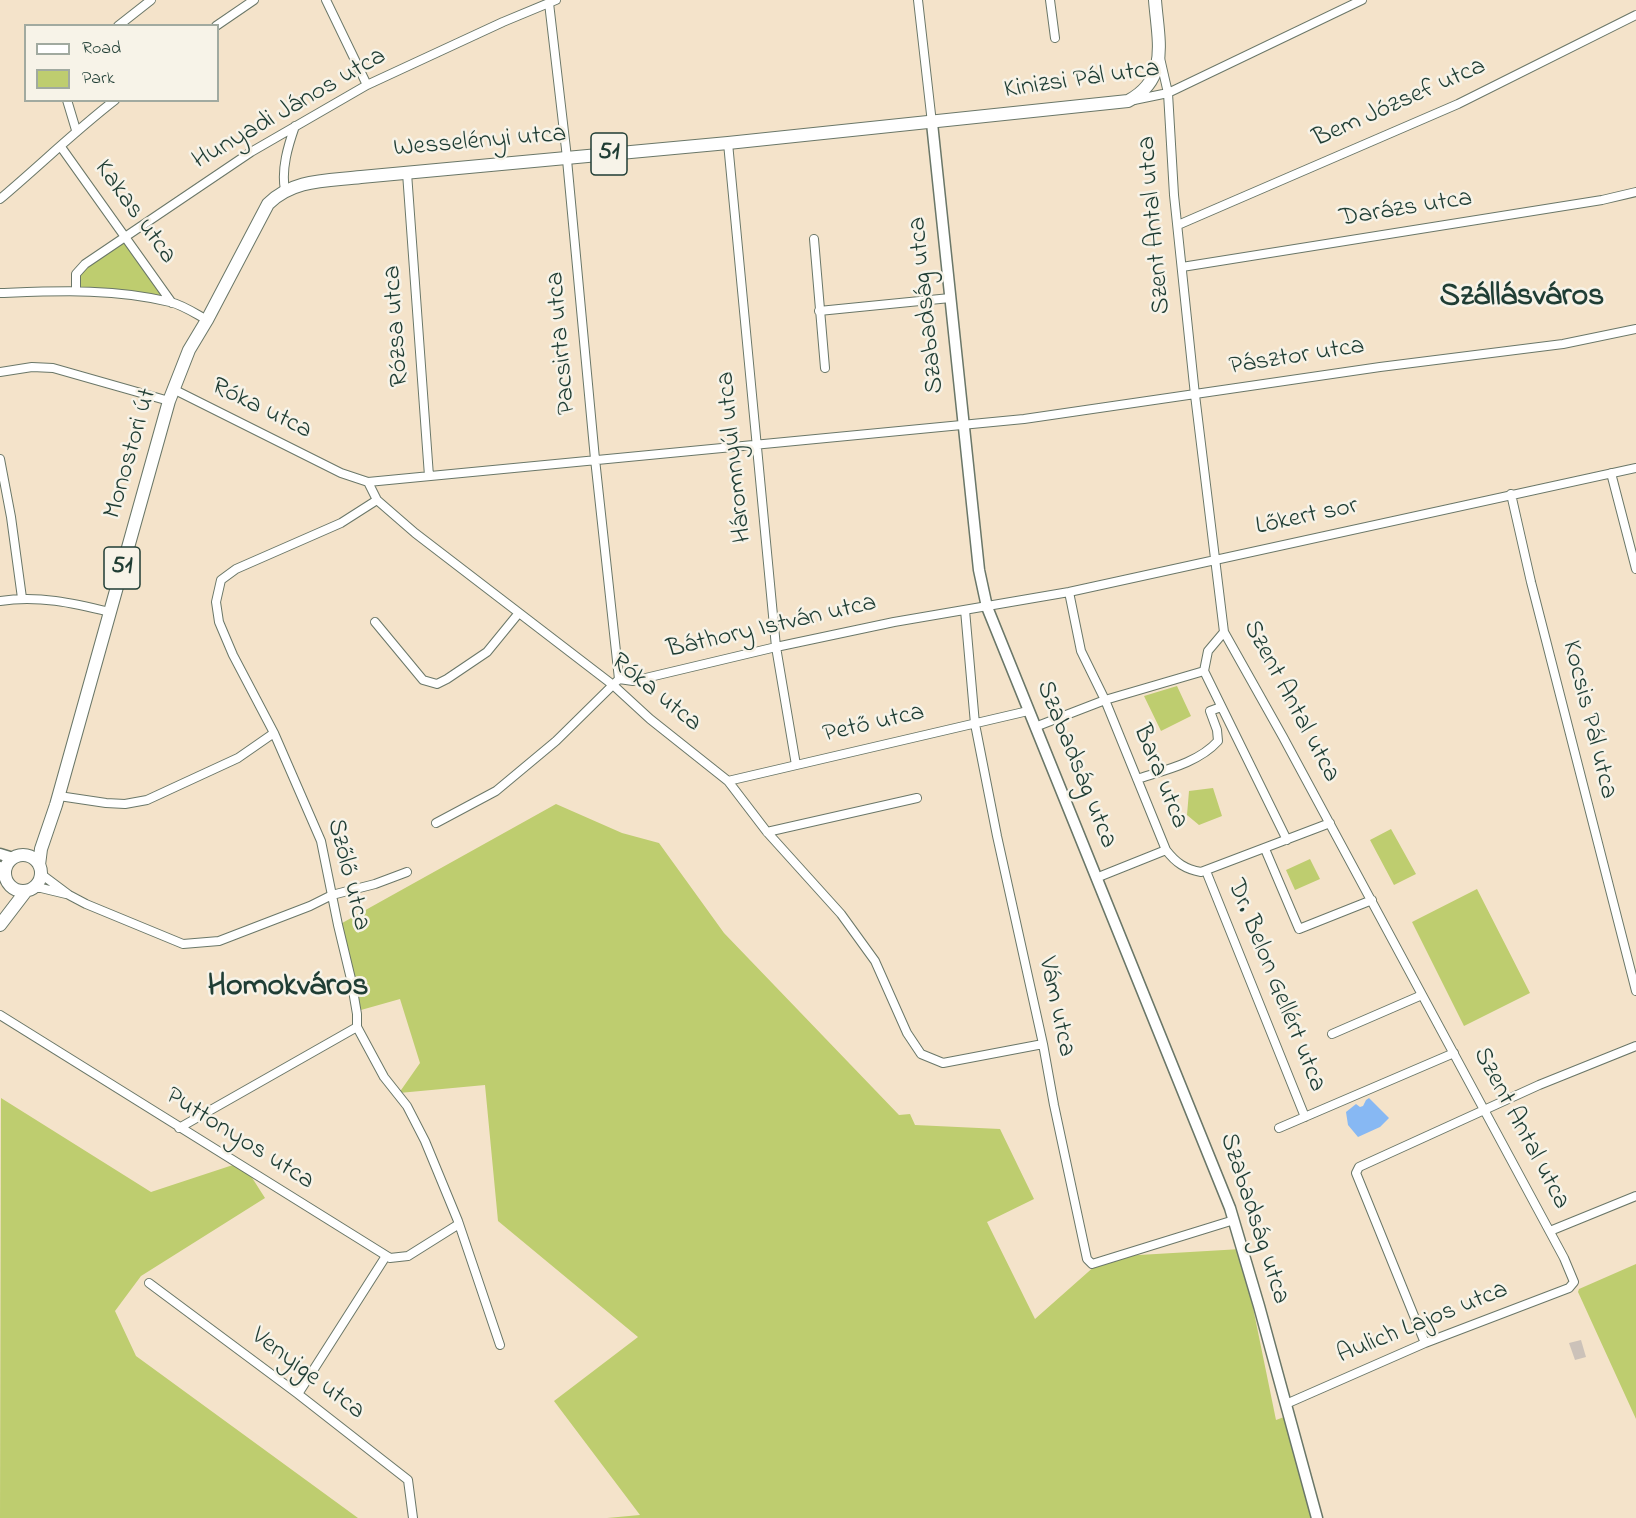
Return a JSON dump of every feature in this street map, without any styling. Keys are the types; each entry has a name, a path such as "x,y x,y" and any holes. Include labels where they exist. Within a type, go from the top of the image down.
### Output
{"main road":[{"name":"Szent Antal utca","path":"1128,102 1142,93 1153,81 1158,63 1155,0"},
{"name":"Kinizsi Pál utca","path":"932,123 1128,102"},
{"name":"Wesselényi utca","path":"285,190 304,183 932,123"},
{"name":"Szabadság utca","path":"932,123 980,570 987,607 1203,1137 1234,1220 1317,1518"},
{"name":"Monostori út","path":"40,869 50,822 171,395 189,350 268,204 285,190"},
{"name":"Monostori út","path":"19,856 50,822"},
{"path":"0,854 33,858 40,869"},
{"name":"51","path":"0,924 9,885 2,868 19,856"},
{"name":"51","path":"0,924 39,879 40,869"},
{"path":"9,885 14,889 29,890"}],"street":[{"path":"121,24 151,0"},
{"path":"219,24 254,0"},
{"path":"326,0 367,85"},
{"name":"Szabadság utca","path":"918,0 932,123"},
{"path":"1050,0 1055,38"},
{"name":"Kinizsi Pál utca","path":"1128,102 1168,93 1362,0"},
{"name":"Hunyadi János utca","path":"76,290 76,274 80,269 251,152 367,85 552,2"},
{"name":"Pacsirta utca","path":"552,2 616,682"},
{"name":"Bem József utca","path":"1178,225 1458,104 1636,15"},
{"name":"Szent Antal utca","path":"1158,46 1168,93 1195,395 1224,632 1372,900 1550,1231 1574,1282"},
{"path":"68,102 76,130"},
{"path":"0,199 61,147 76,130 113,102"},
{"path":"285,190 283,183 287,150 295,126"},
{"name":"Háromnyúl utca","path":"728,143 776,647 796,765"},
{"name":"Kakas utca","path":"61,147 172,303"},
{"name":"Rózsa utca","path":"407,173 429,476"},
{"name":"Darázs utca","path":"1182,267 1590,202 1636,192"},
{"path":"814,239 825,368"},
{"path":"0,293 76,290 131,295 172,303 207,320"},
{"path":"819,310 950,298"},
{"name":"Pásztor utca","path":"368,482 1024,419 1380,367 1563,344 1636,330"},
{"name":"Róka utca","path":"0,372 33,367 52,368 171,395 341,473 368,482 377,500 415,533 518,614 616,682 650,719 728,781 767,832 841,914 875,960 907,1033 921,1054 943,1063 1043,1044"},
{"path":"0,459 22,598"},
{"name":"Lőkert sor","path":"987,607 1070,592 1636,468"},
{"path":"1611,473 1636,569"},
{"name":"Kocsis Pál utca","path":"1511,494 1531,582 1636,991"},
{"name":"Szőlő utca","path":"377,500 342,523 236,569 221,580 216,602 219,622 233,655 274,733 321,841 351,979 357,1027 384,1077 407,1106 425,1141 459,1224 500,1345"},
{"name":"Bara utca","path":"1070,592 1081,651 1105,700 1166,850 1174,861 1187,870 1206,871"},
{"path":"0,601 22,598 61,600 110,612"},
{"name":"Báthory István utca","path":"616,682 633,681 776,647 987,607"},
{"name":"Vám utca","path":"965,610 975,724 1087,1259 1092,1264 1234,1220"},
{"path":"375,622 423,680 437,684 487,652 518,614"},
{"path":"1224,632 1208,651 1204,671 1287,840"},
{"path":"1035,728 1105,700 1204,671"},
{"path":"436,823 496,791 556,741 616,682"},
{"path":"1137,779 1206,754 1218,741 1217,729 1209,711 1221,707"},
{"name":"Pető utca","path":"728,781 1028,711"},
{"path":"59,796 116,803 147,800 238,758 274,733"},
{"path":"767,832 917,798"},
{"path":"1206,871 1330,823"},
{"path":"1265,849 1299,929 1372,900"},
{"path":"1096,878 1166,850"},
{"path":"40,869 69,895"},
{"name":"Dr. Belon Gellért utca","path":"1206,871 1305,1117"},
{"path":"29,890 41,888 69,895 131,924 183,944 219,941 245,933 332,895 375,884 407,872"},
{"path":"1332,1035 1422,994"},
{"name":"Puttonyos utca","path":"0,1015 386,1256"},
{"path":"179,1128 357,1027"},
{"path":"1425,1343 1356,1173 1359,1167 1539,1085 1636,1046"},
{"path":"1279,1128 1454,1053"},
{"path":"1550,1231 1636,1196"},
{"path":"298,1394 386,1256 399,1259 408,1257 459,1224"},
{"name":"Venyige utca","path":"149,1282 408,1480 413,1518"},
{"name":"Aulich Lajos utca","path":"1286,1404 1425,1343 1569,1288 1574,1282"}],"shaded area":[{"path":"1581,1340 1586,1357 1575,1360 1569,1343"}],"green space":[{"path":"124,242 166,298 76,290 76,274 85,264"},
{"path":"1177,686 1191,716 1161,731 1144,696"},
{"path":"1213,788 1222,816 1199,825 1187,815 1189,791"},
{"path":"556,804 622,833 659,843 724,933 899,1115 910,1114 915,1125 1000,1129 1034,1199 987,1222 1035,1319 1105,1257 1241,1249 1276,1420 1284,1417 1312,1518 607,1518 640,1515 554,1401 638,1337 498,1221 485,1085 399,1093 420,1063 400,999 361,1010 335,927"},
{"path":"1391,829 1416,874 1394,885 1370,840"},
{"path":"1310,859 1320,879 1295,890 1286,870"},
{"path":"1477,889 1530,993 1464,1026 1412,922"},
{"path":"1,1098 151,1192 242,1162 265,1198 141,1276 115,1311 136,1356 358,1518 0,1518"},
{"path":"1636,1264 1636,1419 1578,1292 1579,1289"}],"water":[{"path":"1369,1098 1389,1118 1380,1127 1358,1137 1348,1125 1346,1112 1356,1104 1363,1106"}],"district":[{"name":"Szállásváros","path":"1522,299"},
{"name":"Homokváros","path":"288,989"}]}
